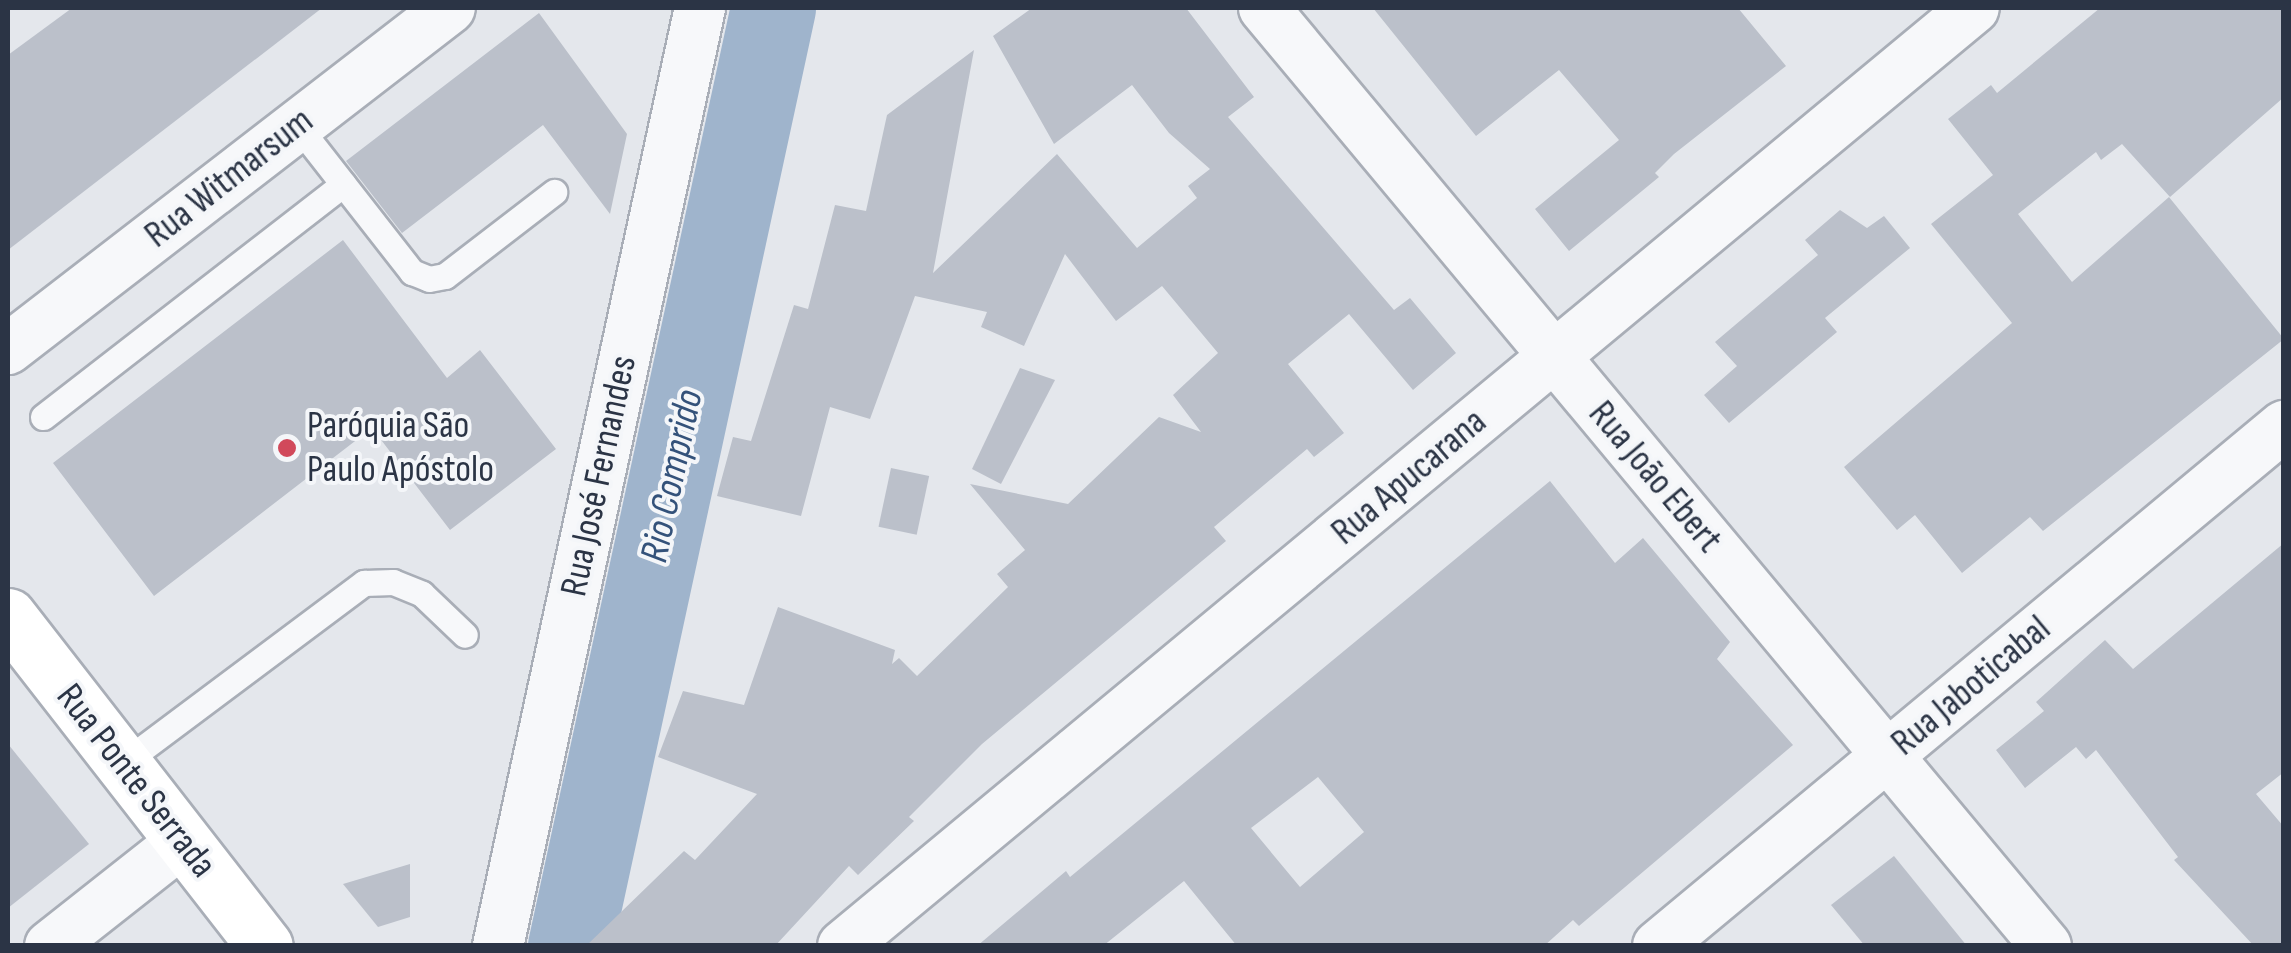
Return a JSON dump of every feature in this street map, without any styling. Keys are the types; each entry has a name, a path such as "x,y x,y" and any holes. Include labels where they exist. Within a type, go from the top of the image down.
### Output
{"street":[{"name":"Rua Witmarsum","path":"8,348 450,8"},
{"name":"Rua José Fernandes","path":"498,946 700,8"},
{"name":"Rua João Ebert","path":"1264,8 2046,946"},
{"name":"Rua Apucarana","path":"843,946 1974,8"},
{"name":"Rua Jaboticabal","path":"1658,946 2284,426"},
{"name":"Rua Ponte Serrada","path":"8,616 265,946"},
{"path":"50,946 184,841"}],"lane":[{"path":"297,126 412,272 429,279 445,276 554,192"},
{"path":"43,418 343,184"},
{"path":"122,763 364,583 393,582 422,594 465,635"}],"building":[{"path":"72,8 322,8 8,250 8,55"},
{"path":"1032,8 1186,8 1254,97 1228,117 1394,310 1410,298 1456,353 1413,390 1349,314 1288,364 1344,433 1314,457 1307,449 1214,527 1226,541 982,744 909,817 914,821 858,875 849,866 775,946 586,946 684,851 695,860 757,794 658,757 683,691 744,705 778,607 895,650 892,664 899,658 917,676 1008,587 997,574 1025,550 970,484 1068,504 1159,417 1201,432 1173,395 1218,353 1162,286 1116,321 1065,254 1024,346 981,327 987,312 915,296 870,419 830,407 801,516 717,496 733,437 751,441 794,305 808,309 835,205 866,211 887,115 974,50 933,273 1057,154 1137,248 1197,198 1188,186 1210,169 1169,133 1132,85 1054,144 993,36"},
{"path":"1373,8 1738,8 1786,66 1674,154 1655,173 1659,177 1569,251 1535,209 1619,140 1559,70 1476,136"},
{"path":"2100,8 2284,8 2284,97 2170,197 2122,144 2101,160 2096,152 2018,214 2072,282 2169,197 2284,339 2043,531 2030,517 1962,573 1915,515 1897,530 1844,467 2012,323 1931,224 1993,175 1948,119 1991,85 1997,93"},
{"path":"539,13 627,134 610,214 543,125 402,233 346,161"},
{"path":"1840,210 1867,228 1884,216 1910,248 1825,318 1837,332 1729,423 1704,395 1737,366 1715,342 1818,255 1805,240"},
{"path":"343,240 447,378 480,350 556,449 450,530 372,428 154,596 53,463"},
{"path":"1020,368 1055,380 1001,484 972,469"},
{"path":"891,468 929,476 917,535 879,527"},
{"path":"1550,481 1615,563 1643,538 1730,642 1717,659 1793,745 1579,926 1573,920 1544,946 1237,946 1184,881 1103,946 977,946 1066,871 1070,877","holes":["1318,777 1364,832 1300,887 1251,828"]},
{"path":"2284,543 2284,772 2256,794 2284,827 2284,946 2254,946 2174,860 2178,857 2096,750 2086,759 2076,747 2025,788 1996,750 2044,711 2036,702 2105,640 2133,669"},
{"path":"8,744 89,844 8,908"},
{"path":"1894,856 1967,946 1865,946 1831,905"},
{"path":"410,864 410,917 378,927 343,884"}],"waterway":[{"name":"Rio Comprido","path":"570,946 773,8"}],"place":[{"name":"Paróquia São Paulo Apóstolo","path":"287,448"}]}
